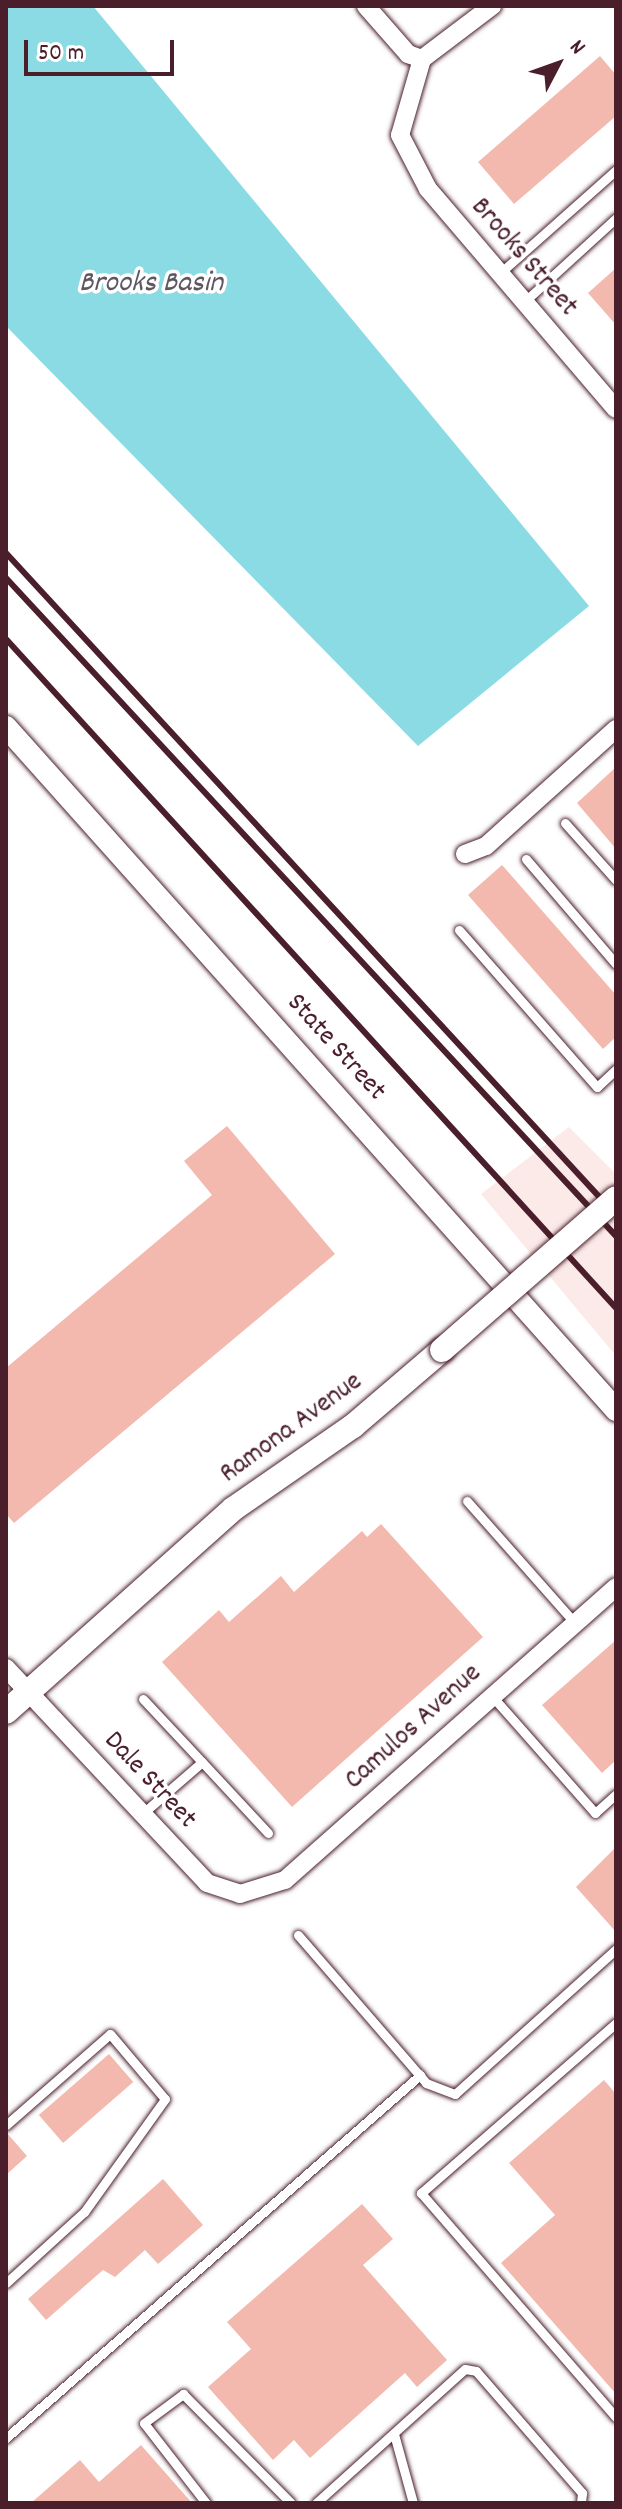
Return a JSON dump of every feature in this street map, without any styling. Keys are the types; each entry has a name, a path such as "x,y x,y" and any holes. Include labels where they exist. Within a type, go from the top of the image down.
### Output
{"main road":[{"name":"Ramona Avenue","path":"6,1712 233,1509 353,1426 616,1198"}],"street":[{"path":"366,6 408,54 422,59 492,6"},
{"name":"Brooks Street","path":"422,59 400,135 428,189 616,409"},
{"name":"State Street","path":"6,727 616,1410"},
{"path":"465,854 486,846 616,729"},
{"name":"Camulos Avenue","path":"240,1894 285,1880 616,1587"},
{"name":"Dale Street","path":"6,1668 207,1883 240,1894"}],"lane":[{"path":"500,273 616,170"},
{"path":"524,302 616,218"},
{"path":"565,823 616,880"},
{"path":"526,859 616,964"},
{"path":"459,930 597,1087 616,1069"},
{"path":"467,1501 575,1623"},
{"path":"492,1696 595,1813 616,1794"},
{"path":"143,1699 268,1833"},
{"path":"142,1814 202,1762"},
{"path":"298,1935 420,2075 455,2094 616,1949"},
{"path":"616,2023 421,2193 616,2417"},
{"path":"6,2125 110,2034 165,2099 84,2212 6,2283"},
{"path":"6,2438 420,2075"},
{"path":"316,2503 465,2369 476,2371 582,2493 581,2503"},
{"path":"206,2503 144,2423 183,2394 291,2503"},
{"path":"394,2434 413,2503"}],"shaded area":[{"path":"569,1127 616,1174 616,1356 481,1194"}],"water":[{"name":"Brooks Basin","path":"6,6 93,6 589,606 418,746 6,326"}],"building":[{"path":"600,56 616,75 616,116 514,204 478,162"},
{"path":"616,268 616,325 588,293"},
{"path":"616,767 616,849 577,803"},
{"path":"502,865 616,995 616,1037 603,1049 468,895"},
{"path":"227,1126 335,1254 14,1523 6,1514 6,1368 212,1195 184,1161"},
{"path":"381,1524 483,1637 292,1807 162,1662 219,1610 229,1622 281,1576 294,1592 362,1531 367,1537"},
{"path":"616,1640 616,1760 602,1773 542,1705"},
{"path":"616,1847 616,1932 576,1887"},
{"path":"109,2054 133,2082 63,2143 39,2115"},
{"path":"604,2080 616,2094 616,2394 501,2263 555,2215 509,2163"},
{"path":"6,2132 27,2156 6,2175"},
{"path":"163,2179 203,2225 158,2264 145,2250 115,2277 103,2270 46,2320 28,2299"},
{"path":"362,2204 393,2239 363,2265 447,2360 417,2387 405,2373 310,2458 294,2440 273,2460 208,2387 251,2349 227,2322"},
{"path":"141,2445 192,2503 31,2503 80,2460 99,2482"}],"railway":[{"path":"6,553 616,1215"},
{"path":"6,578 616,1236"},
{"path":"6,639 616,1308"}]}
